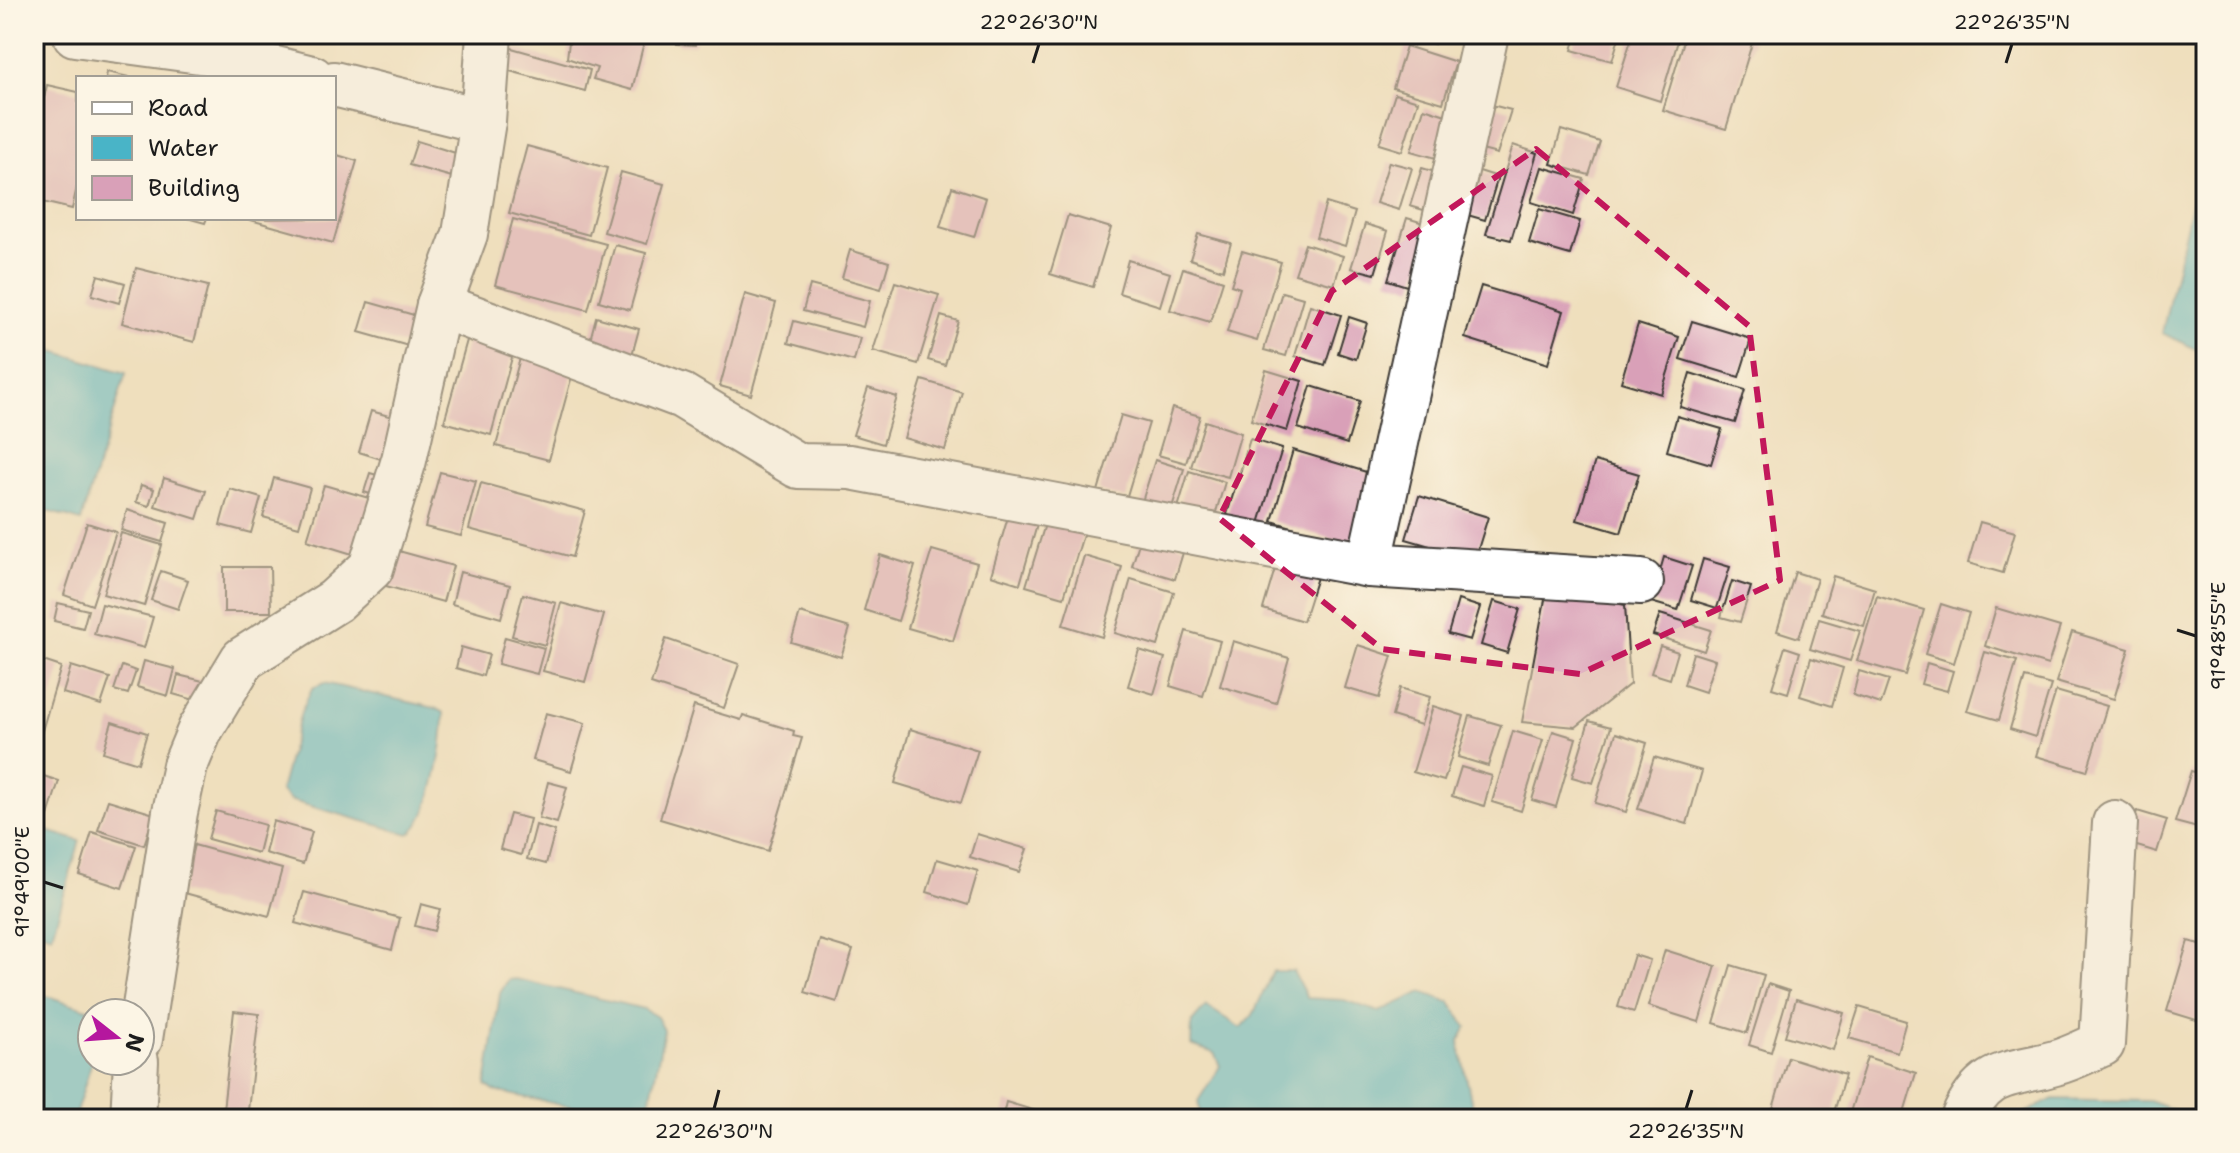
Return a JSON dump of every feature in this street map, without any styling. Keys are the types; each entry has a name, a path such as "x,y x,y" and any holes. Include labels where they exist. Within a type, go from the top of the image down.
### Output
{"street":[{"path":"75,34 207,52 304,76"},
{"path":"146,997 175,812 185,766 200,730 243,659 335,601 371,568 394,497 439,305 465,234 483,121 489,34"},
{"path":"1369,565 1486,34"},
{"path":"336,84 483,121"},
{"path":"439,305 682,396 798,466 850,467 1369,565 1641,582"},
{"path":"1963,1119 1974,1094 2004,1074 2057,1063 2102,1044 2115,823"},
{"path":"133,1119 135,1077"}],"highlighted area":[{"path":"1536,149 1749,326 1780,580 1580,674 1382,649 1219,518 1332,291"}],"water":[{"path":"2193,196 2206,197 2206,354 2162,333"},
{"path":"34,345 126,373 81,521 34,507"},
{"path":"324,683 435,708 444,713 442,742 431,797 425,813 409,834 289,800 280,791 301,712 312,688"},
{"path":"34,827 80,841 52,935 34,929"},
{"path":"1273,971 1293,971 1307,998 1344,1000 1379,1012 1422,992 1450,1002 1467,1027 1459,1042 1475,1119 1201,1119 1198,1101 1220,1066 1214,1053 1191,1045 1192,1022 1206,1006 1241,1028 1253,1015"},
{"path":"516,979 644,1009 657,1017 664,1030 647,1117 631,1119 494,1091 486,1085 500,993 508,980"},
{"path":"34,992 76,1005 76,1077 87,1077 74,1119 34,1119"},
{"path":"2053,1099 2149,1101 2199,1119 2013,1119"}],"building":[{"path":"570,34 646,34 632,90 593,79 597,68 567,58"},
{"path":"678,34 696,34 695,45 677,44"},
{"path":"1404,34 1437,34 1434,44"},
{"path":"1577,34 1620,34 1612,61 1572,50"},
{"path":"1633,34 1680,34 1660,101 1616,87"},
{"path":"1686,34 1733,34 1753,40 1726,129 1663,110"},
{"path":"1406,46 1456,62 1443,103 1393,88"},
{"path":"508,47 590,70 585,91 502,69"},
{"path":"47,85 76,92 76,191 72,209 34,200 34,143"},
{"path":"1395,94 1418,101 1402,151 1379,144"},
{"path":"1480,102 1511,110 1497,154 1467,146"},
{"path":"1424,108 1449,116 1436,158 1411,151"},
{"path":"1561,130 1600,142 1589,175 1551,164"},
{"path":"417,141 465,156 459,179 409,165"},
{"path":"1513,145 1537,153 1511,240 1486,234"},
{"path":"527,146 607,168 589,235 509,213"},
{"path":"336,155 357,161 333,243 251,220 336,220"},
{"path":"1389,162 1412,168 1399,210 1376,203"},
{"path":"1542,167 1584,179 1573,215 1531,202"},
{"path":"1422,168 1438,173 1427,211 1410,206"},
{"path":"1470,168 1498,177 1485,220 1457,212"},
{"path":"621,172 664,184 647,244 604,232"},
{"path":"952,187 986,198 974,237 940,227"},
{"path":"1326,203 1355,212 1345,246 1316,237"},
{"path":"1539,209 1580,221 1570,255 1529,243"},
{"path":"1068,215 1111,228 1093,287 1050,274"},
{"path":"1407,218 1433,226 1413,288 1388,280"},
{"path":"513,219 606,244 588,310 495,285"},
{"path":"1365,224 1388,231 1375,274 1351,268"},
{"path":"1198,234 1231,243 1223,270 1190,259"},
{"path":"1305,244 1343,256 1334,285 1295,274"},
{"path":"615,245 646,253 630,310 599,301"},
{"path":"850,250 889,262 881,289 842,278"},
{"path":"1242,251 1281,262 1257,341 1227,332 1240,288 1231,285"},
{"path":"1128,260 1170,273 1160,306 1119,293"},
{"path":"136,268 208,286 194,342 122,323"},
{"path":"1183,268 1223,281 1210,322 1170,310"},
{"path":"98,275 125,283 119,303 92,295"},
{"path":"895,282 939,295 918,364 873,351"},
{"path":"810,285 870,301 863,327 803,311"},
{"path":"1481,286 1564,311 1548,364 1465,338"},
{"path":"1282,292 1303,298 1286,356 1264,350"},
{"path":"745,294 776,303 751,395 720,386"},
{"path":"368,302 421,317 412,347 359,332"},
{"path":"1310,305 1341,315 1325,365 1295,356"},
{"path":"941,316 958,321 945,365 928,360"},
{"path":"596,317 639,329 629,366 586,355"},
{"path":"1349,317 1367,323 1356,359 1338,353"},
{"path":"794,321 860,338 854,361 788,343"},
{"path":"1692,321 1751,339 1739,377 1680,359"},
{"path":"1638,324 1679,337 1661,394 1621,382"},
{"path":"471,326 517,339 491,435 444,422"},
{"path":"523,347 576,361 549,460 496,446"},
{"path":"1266,370 1302,381 1287,431 1251,420"},
{"path":"1690,373 1745,390 1735,423 1680,407"},
{"path":"922,380 962,392 945,450 904,438"},
{"path":"1311,386 1360,401 1347,444 1298,428"},
{"path":"868,388 897,397 883,444 853,435"},
{"path":"1172,408 1200,416 1186,463 1158,455"},
{"path":"371,411 396,418 384,460 359,452"},
{"path":"1121,415 1149,423 1126,499 1098,491"},
{"path":"1677,416 1722,429 1711,464 1667,451"},
{"path":"1205,421 1241,433 1228,477 1191,467"},
{"path":"1250,439 1282,449 1257,530 1225,521"},
{"path":"1293,450 1373,474 1351,545 1272,521"},
{"path":"1155,460 1184,469 1169,517 1140,508"},
{"path":"1595,461 1639,474 1621,533 1577,520"},
{"path":"1189,471 1225,482 1213,522 1177,511"},
{"path":"440,472 476,481 461,536 425,527"},
{"path":"370,473 384,477 379,497 364,492"},
{"path":"164,478 206,491 197,519 155,506"},
{"path":"274,478 310,488 299,527 263,517"},
{"path":"481,483 585,511 572,557 469,529"},
{"path":"141,485 154,489 149,506 136,502"},
{"path":"324,485 379,501 362,557 307,540"},
{"path":"230,489 261,498 251,533 220,525"},
{"path":"1419,496 1488,517 1475,559 1406,539"},
{"path":"1050,508 1088,519 1064,597 1026,586"},
{"path":"127,510 168,523 162,542 121,530"},
{"path":"1008,517 1037,525 1020,584 991,575"},
{"path":"1980,522 2015,532 2003,573 1968,563"},
{"path":"87,523 116,532 92,605 64,595"},
{"path":"121,533 162,545 144,606 103,594"},
{"path":"1142,533 1185,546 1175,579 1132,566"},
{"path":"395,550 453,566 443,602 386,586"},
{"path":"932,550 977,563 953,641 908,628"},
{"path":"880,555 915,566 898,621 864,610"},
{"path":"1084,556 1122,567 1102,637 1063,625"},
{"path":"1664,557 1692,566 1678,610 1651,602"},
{"path":"1703,559 1730,567 1717,608 1691,600"},
{"path":"1277,562 1318,574 1303,621 1263,609"},
{"path":"224,567 270,567 271,612 224,612"},
{"path":"161,571 188,580 178,609 151,600"},
{"path":"460,572 510,585 501,618 452,604"},
{"path":"1795,572 1817,579 1799,638 1777,631"},
{"path":"1833,576 1875,589 1864,626 1822,613"},
{"path":"1131,579 1174,592 1158,646 1115,633"},
{"path":"1732,581 1751,587 1740,622 1721,617"},
{"path":"1547,589 1625,605 1630,684 1576,727 1522,722"},
{"path":"523,594 556,603 545,645 512,636"},
{"path":"1877,596 1924,610 1905,675 1857,661"},
{"path":"1458,600 1480,607 1470,640 1448,634"},
{"path":"1494,601 1520,609 1507,653 1481,645"},
{"path":"58,603 88,610 83,628 54,621"},
{"path":"561,603 604,615 585,682 543,671"},
{"path":"102,604 153,617 144,648 94,634"},
{"path":"1941,604 1969,613 1954,663 1925,654"},
{"path":"1996,608 2060,627 2048,665 1985,646"},
{"path":"800,613 850,628 841,657 791,642"},
{"path":"1660,614 1711,630 1704,651 1653,635"},
{"path":"1819,619 1860,631 1850,661 1810,649"},
{"path":"1186,631 1220,641 1203,696 1170,686"},
{"path":"2072,632 2129,649 2114,699 2056,682"},
{"path":"505,637 544,648 537,674 498,664"},
{"path":"666,639 739,664 724,708 651,684"},
{"path":"1233,641 1289,658 1276,703 1220,686"},
{"path":"1358,645 1392,656 1379,698 1345,688"},
{"path":"1660,646 1678,652 1670,679 1651,673"},
{"path":"461,647 489,655 483,676 456,668"},
{"path":"1785,647 1800,652 1788,693 1772,688"},
{"path":"1139,650 1165,658 1154,694 1128,686"},
{"path":"1985,652 2017,661 1999,720 1967,711"},
{"path":"1693,653 1715,660 1705,692 1684,685"},
{"path":"34,658 61,667 41,734 34,732"},
{"path":"1811,658 1843,668 1832,706 1800,696"},
{"path":"144,661 175,669 168,696 137,687"},
{"path":"1927,663 1953,671 1947,691 1921,684"},
{"path":"71,666 110,678 101,705 63,693"},
{"path":"122,666 136,671 128,694 114,690"},
{"path":"1859,671 1889,680 1881,704 1853,695"},
{"path":"178,675 203,681 198,701 173,694"},
{"path":"2025,678 2051,685 2035,737 2010,729"},
{"path":"1400,688 1430,697 1421,725 1392,716"},
{"path":"2056,691 2107,706 2087,771 2036,756"},
{"path":"694,706 741,720 743,715 794,731 793,736 802,738 768,851 660,819"},
{"path":"1433,706 1464,716 1444,781 1413,772"},
{"path":"546,713 585,723 571,771 533,760"},
{"path":"1470,716 1501,725 1488,766 1458,757"},
{"path":"1589,721 1611,727 1593,783 1572,777"},
{"path":"112,722 147,733 138,763 103,752"},
{"path":"910,729 978,750 961,803 895,783"},
{"path":"1513,731 1543,740 1521,811 1492,802"},
{"path":"1553,731 1576,738 1556,807 1532,800"},
{"path":"1616,733 1647,743 1626,812 1595,803"},
{"path":"1654,757 1702,771 1687,824 1638,809"},
{"path":"1461,767 1492,776 1484,806 1452,796"},
{"path":"2191,771 2206,775 2205,830 2175,822"},
{"path":"34,773 59,781 45,825 34,821"},
{"path":"548,782 567,787 557,823 539,818"},
{"path":"108,800 154,814 144,845 98,830"},
{"path":"216,811 265,825 258,853 208,839"},
{"path":"2137,811 2167,820 2157,852 2127,843"},
{"path":"510,814 530,819 521,855 500,849"},
{"path":"273,821 312,832 303,864 265,853"},
{"path":"536,825 555,831 546,864 527,859"},
{"path":"92,832 136,846 122,888 79,874"},
{"path":"977,834 1027,849 1019,872 970,857"},
{"path":"194,845 282,869 269,916 181,892"},
{"path":"937,859 978,871 968,905 927,892"},
{"path":"304,892 400,918 392,950 295,923"},
{"path":"421,904 440,909 434,931 415,926"},
{"path":"820,940 853,950 837,1002 805,992"},
{"path":"2188,941 2206,946 2206,1023 2167,1011"},
{"path":"1665,950 1716,966 1699,1022 1648,1006"},
{"path":"1634,955 1650,960 1634,1012 1618,1007"},
{"path":"1731,965 1764,975 1747,1033 1714,1023"},
{"path":"1768,984 1789,991 1771,1052 1749,1045"},
{"path":"1796,999 1844,1013 1833,1050 1785,1036"},
{"path":"1859,1007 1906,1021 1897,1052 1849,1038"},
{"path":"234,1011 259,1014 247,1119 222,1119"},
{"path":"1788,1057 1845,1075 1832,1119 1770,1119"},
{"path":"1867,1057 1916,1073 1902,1119 1848,1119"},
{"path":"1006,1102 1059,1118 1059,1119 1002,1119"},
{"path":"437,1110 465,1118 465,1119 434,1119"}]}
